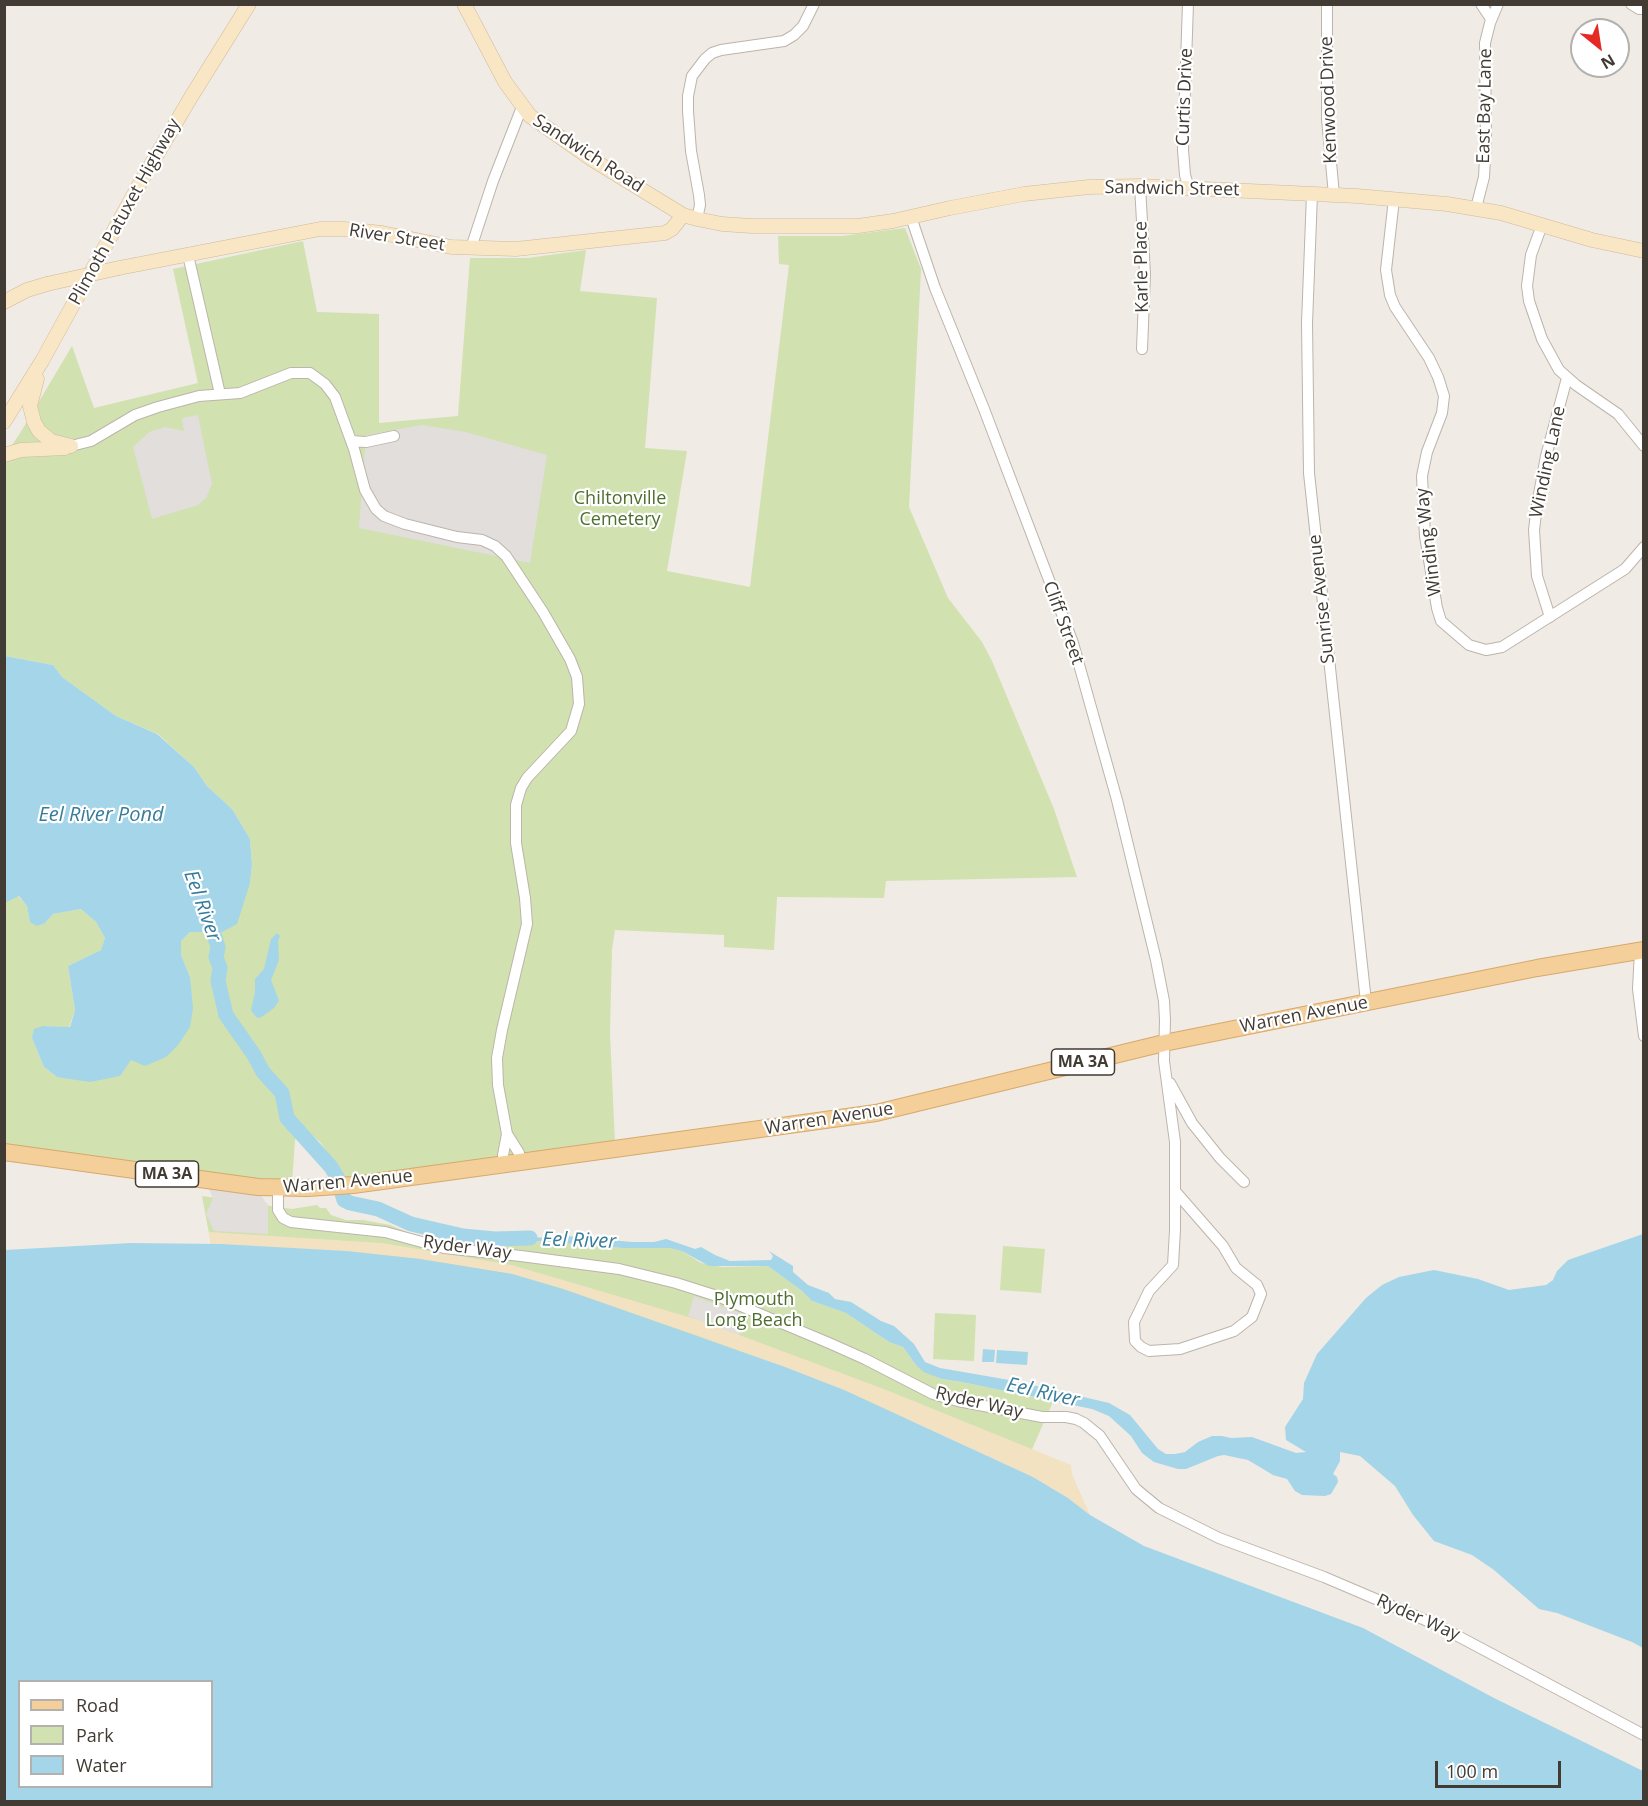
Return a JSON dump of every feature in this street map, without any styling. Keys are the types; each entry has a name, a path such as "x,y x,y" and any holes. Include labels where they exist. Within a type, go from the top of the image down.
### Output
{"main road":[{"name":"Warren Avenue","path":"4,1152 278,1188 353,1185 876,1113 1164,1043 1528,969 1642,950"}],"street":[{"name":"Plimoth Patuxet Highway","path":"4,422 42,361 145,176 249,4"},
{"name":"Sandwich Road","path":"464,4 505,82 522,107 550,132 683,215 697,219"},
{"path":"471,19 477,4"},
{"path":"697,219 700,205 691,151 688,103 692,76 712,53 784,41 803,26 814,4"},
{"name":"Curtis Drive","path":"1188,4 1183,150 1185,175 1189,188"},
{"name":"Kenwood Drive","path":"1327,4 1327,119 1334,195"},
{"path":"1481,4 1491,19"},
{"name":"East Bay Lane","path":"1476,208 1484,177 1485,43 1491,19 1498,4"},
{"path":"1630,4 1644,9"},
{"path":"471,248 493,181 522,107"},
{"name":"Sandwich Street","path":"697,219 728,224 819,227 866,225 977,202 1031,194 1101,187 1140,186 1334,195 1476,208 1644,252"},
{"name":"Karle Place","path":"1140,186 1145,274 1142,349"},
{"name":"Sunrise Avenue","path":"1312,194 1307,323 1309,473 1366,1002"},
{"name":"Winding Way","path":"1394,199 1386,270 1390,295 1395,307 1436,370 1444,396 1442,413 1427,452 1422,476 1425,536 1438,615 1445,626 1464,643 1474,648 1486,650 1508,644 1626,569 1644,547"},
{"name":"River Street","path":"4,302 27,290 47,284 295,233 336,229 382,233 439,245 516,249 665,233 672,229 683,215"},
{"name":"Cliff Street","path":"911,217 935,288 984,409 1076,652 1117,800 1156,960 1164,1010 1164,1043 1175,1142 1175,1191 1175,1237 1173,1266 1149,1291 1134,1322 1135,1341 1149,1351 1180,1348 1234,1331 1252,1317 1261,1294 1257,1285 1236,1268 1223,1246 1175,1191"},
{"path":"1542,225 1531,255 1528,293 1542,339 1555,363 1567,378 1618,414 1644,446"},
{"path":"189,255 220,394"},
{"path":"42,361 31,399 31,417 36,428 46,438 70,447"},
{"path":"4,455 21,450 70,447 90,441 150,409 199,396 240,393 291,373 310,373 331,391 351,441 370,502 379,512 396,521 451,535 482,540 495,546 507,556 570,659 576,676 579,704 571,731 527,778 516,805 516,836 527,924 497,1058 498,1085 507,1134 503,1155 512,1164 519,1153 507,1134"},
{"name":"Winding Lane","path":"1550,617 1537,576 1534,530 1546,456 1567,378"},
{"path":"351,441 366,442 394,436"},
{"path":"1642,950 1638,989 1644,1036"},
{"path":"1167,1078 1192,1123 1220,1158 1244,1182"},
{"name":"Ryder Way","path":"278,1188 278,1210 283,1218 291,1222 385,1232 444,1248 619,1269 676,1283 717,1296 829,1343 933,1394 957,1401 1042,1417 1076,1419 1100,1436 1139,1493 1166,1512 1219,1538 1324,1577 1439,1626 1644,1735"}],"green space":[{"name":"Chiltonville Cemetery","path":"905,228 921,269 909,507 948,598 982,642 992,661 1054,809 1077,877 886,881 884,898 777,897 774,950 724,947 724,935 615,930 612,949 610,1033 615,1144 346,1179 320,1142 302,1127 295,1140 292,1183 5,1148 5,903 18,896 27,906 30,922 45,923 53,914 81,909 96,922 105,938 101,950 68,966 75,1010 69,1027 43,1026 32,1038 44,1067 57,1077 190,977 181,955 181,941 190,932 222,932 250,883 252,864 250,839 232,809 207,786 194,767 158,734 116,716 62,677 53,665 5,656 5,456 72,346 94,408 198,383 173,269 303,241 317,312 379,314 379,423 458,416 470,258 528,258 586,250 580,291 657,298 645,448 687,451 667,571 750,587 789,265 779,264 778,236 842,236"},
{"name":"Plymouth Long Beach","path":"202,1196 292,1209 317,1205 320,1208 326,1208 331,1215 346,1220 363,1220 390,1225 419,1237 459,1247 475,1247 510,1241 535,1241 623,1248 670,1248 682,1251 701,1263 722,1267 768,1266 812,1301 846,1313 889,1342 903,1347 916,1365 942,1379 1025,1395 1052,1402 1052,1404 1029,1456 346,1251 211,1244"},
{"path":"1003,1246 1045,1249 1041,1293 1000,1290"},
{"path":"935,1313 976,1315 974,1361 933,1359"}],"sand":[{"path":"209,1232 382,1243 512,1265 702,1321 889,1391 1071,1465 1072,1474 1090,1515 1068,1498 1033,1477 844,1390 563,1289 512,1274 420,1259 346,1251 211,1244"}],"shaded area":[{"path":"198,415 212,484 206,498 198,505 152,519 133,447 149,432 165,427 184,431 182,418"},
{"path":"422,425 466,432 547,455 530,563 359,528 366,435"},
{"path":"209,1189 262,1196 268,1203 268,1234 214,1231 206,1214 213,1198"},
{"path":"694,1296 747,1316 739,1335 688,1316"}],"water":[{"name":"Eel River Pond","path":"5,656 53,665 62,677 116,716 157,734 194,767 207,786 232,809 250,839 252,864 250,883 237,924 222,932 190,932 181,941 181,955 190,977 193,1008 190,1027 178,1045 166,1057 145,1066 131,1060 120,1076 90,1082 57,1077 44,1067 32,1038 34,1029 43,1026 70,1027 75,1010 68,966 101,950 105,938 96,922 81,909 53,914 45,923 37,926 30,922 27,906 19,896 5,903"},
{"path":"277,933 280,936 279,960 271,980 279,1001 274,1008 260,1018 256,1017 251,1010 255,979 264,969 271,939"},
{"path":"1643,1234 1643,1648 1557,1613 1539,1609 1494,1570 1472,1555 1434,1541 1413,1515 1395,1486 1360,1456 1340,1452 1340,1461 1333,1474 1337,1477 1338,1482 1331,1494 1325,1496 1302,1495 1295,1491 1287,1479 1273,1475 1248,1460 1224,1455 1186,1469 1178,1469 1154,1462 1142,1453 1131,1436 1109,1416 1092,1409 942,1379 924,1372 903,1347 889,1342 846,1313 812,1301 768,1266 709,1266 682,1251 670,1248 623,1248 511,1239 567,1236 654,1242 666,1239 695,1249 701,1247 730,1261 771,1260 773,1256 769,1251 793,1266 793,1272 808,1285 829,1293 835,1299 851,1302 881,1321 894,1326 914,1344 925,1362 940,1368 1015,1381 1109,1403 1130,1415 1158,1449 1166,1454 1175,1454 1185,1452 1198,1442 1212,1436 1252,1437 1296,1453 1306,1452 1286,1440 1285,1427 1303,1399 1304,1383 1317,1354 1366,1298 1382,1285 1399,1277 1434,1270 1478,1279 1509,1290 1546,1285 1553,1280 1557,1271 1568,1260"},
{"path":"131,1243 221,1244 346,1251 420,1259 512,1274 563,1289 844,1390 1033,1477 1068,1498 1090,1515 1144,1546 1363,1628 1494,1698 1643,1771 1643,1801 5,1801 5,1250"},
{"path":"983,1349 995,1350 994,1362 982,1362"},
{"path":"997,1350 1028,1352 1027,1365 996,1363"}],"waterway":[{"name":"Eel River","path":"207,913 218,947 216,957 220,968 218,981 226,1015 263,1072 282,1093 287,1118 331,1167 337,1177 344,1200 378,1209 411,1224 463,1236 495,1239 530,1238"}]}
